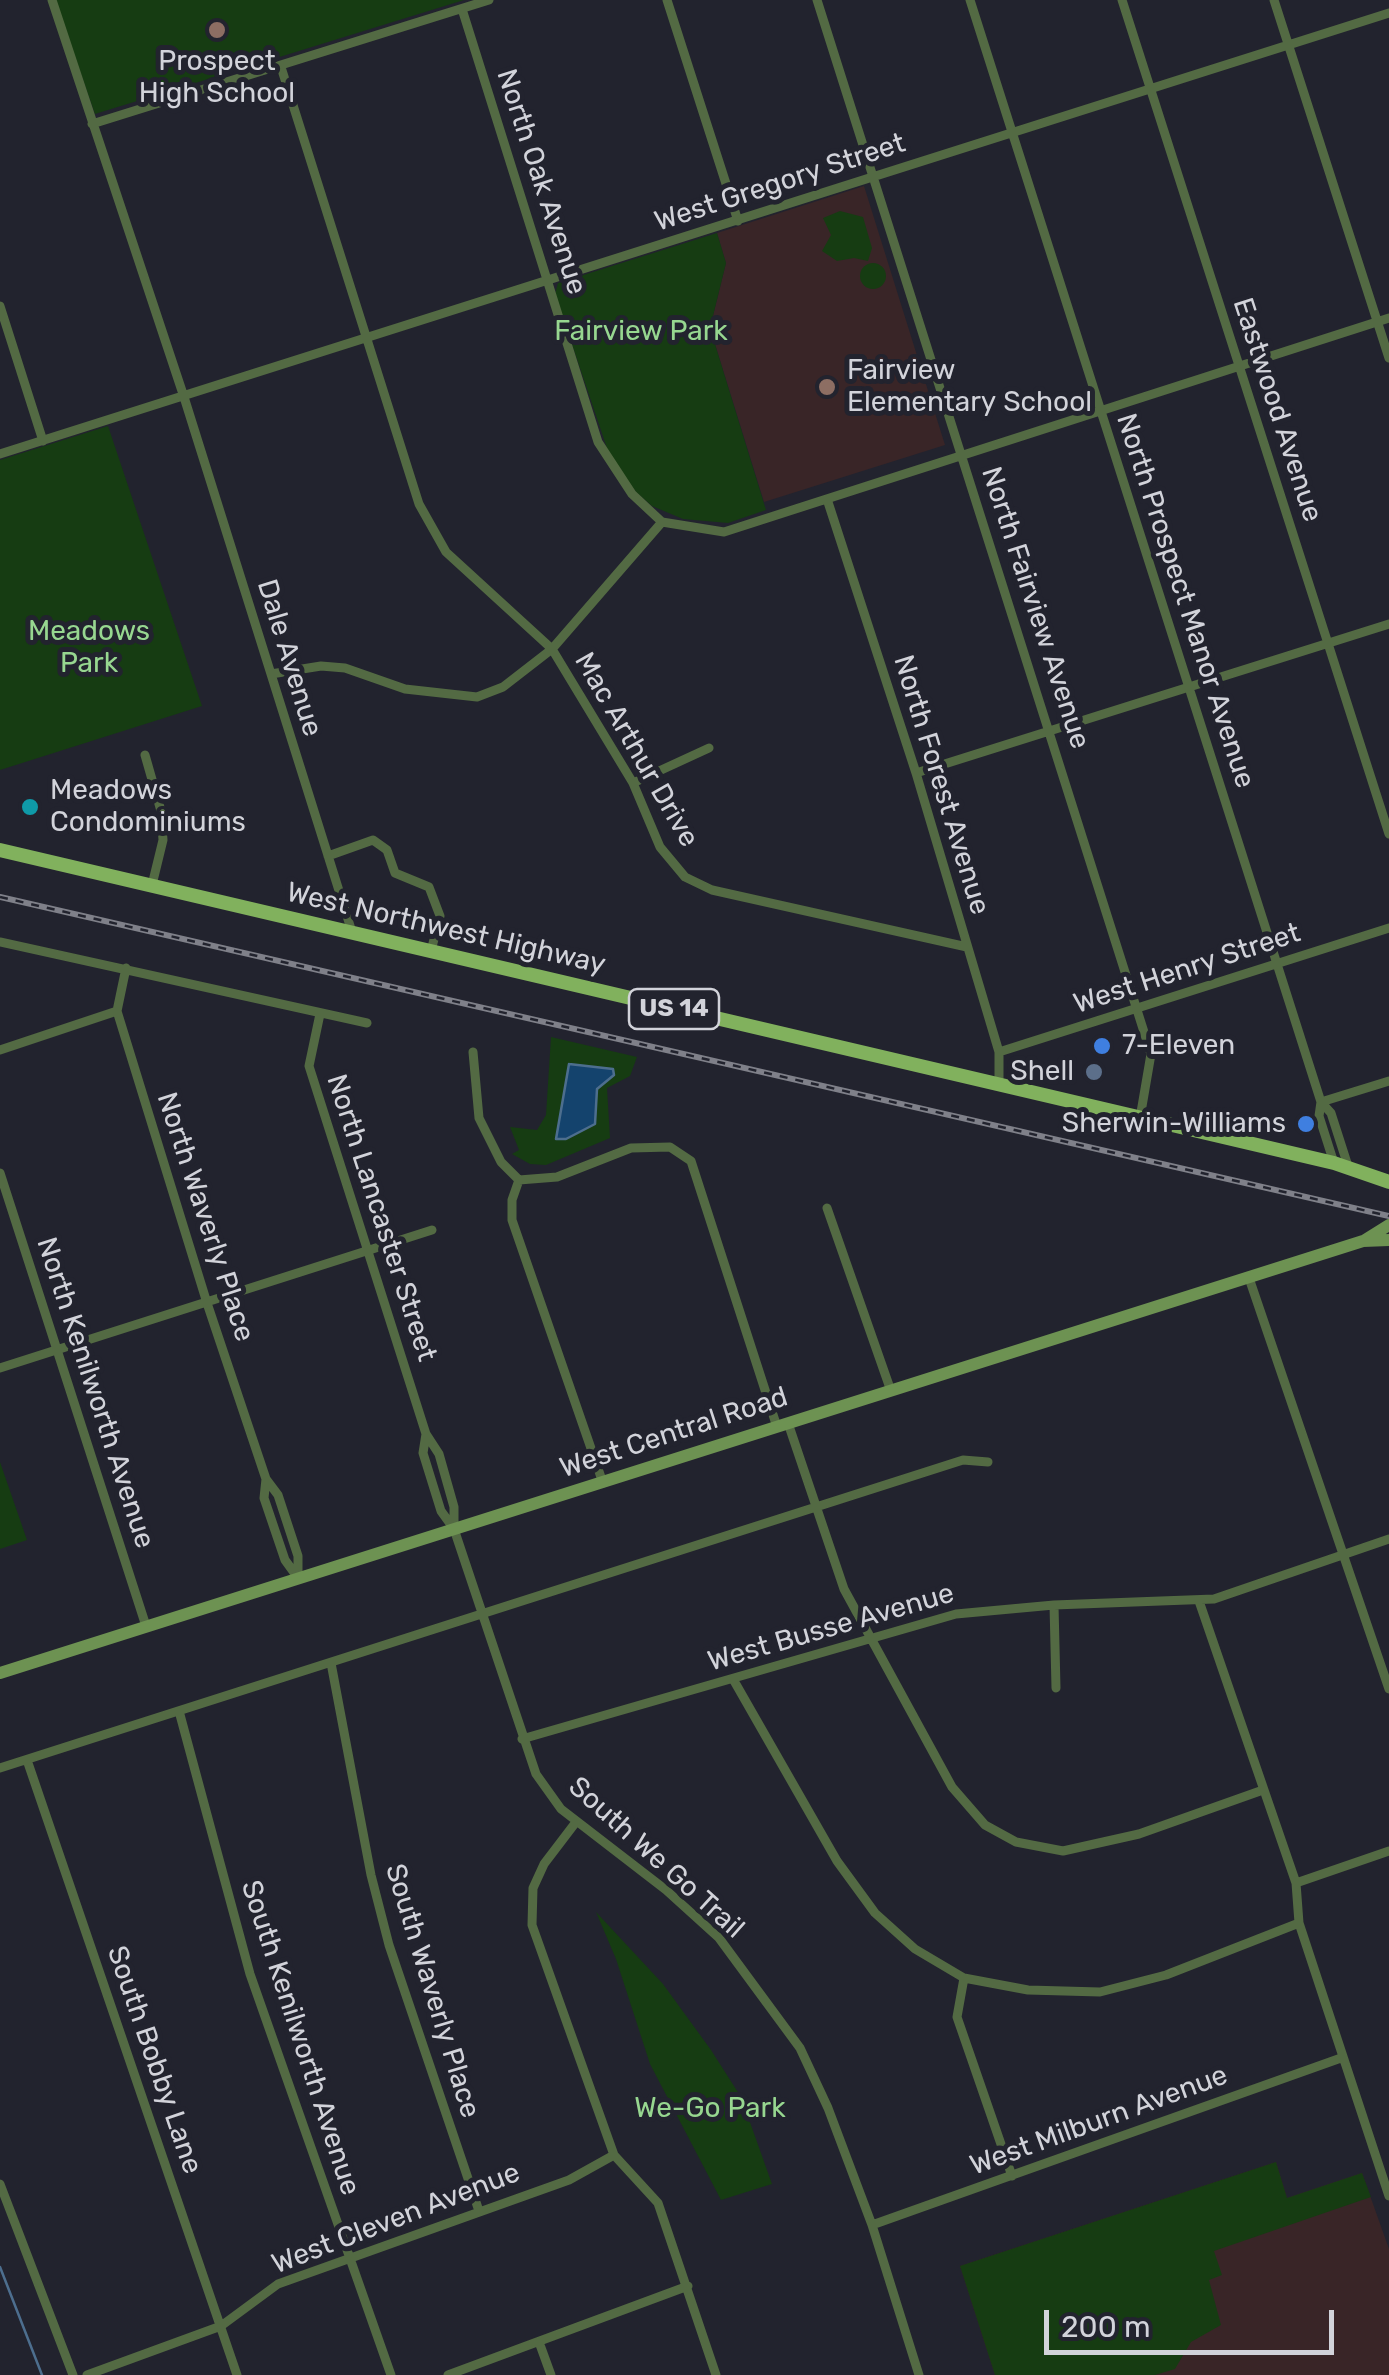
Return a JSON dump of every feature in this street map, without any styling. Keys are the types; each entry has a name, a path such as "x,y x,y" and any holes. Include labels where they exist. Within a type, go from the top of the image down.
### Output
{"main road":[{"name":"West Northwest Highway","path":"0,850 1000,1086 1341,1164 1389,1170"},
{"name":"West Northwest Highway","path":"1341,1164 1389,1182"},
{"name":"West Central Road","path":"0,1673 1249,1278 1363,1241 1389,1225"},
{"name":"West Central Road","path":"1363,1241 1389,1240"}],"street":[{"name":"Dale Avenue","path":"52,0 184,397 352,932"},
{"path":"92,124 489,0"},
{"path":"666,0 738,221"},
{"name":"North Fairview Avenue","path":"818,0 1138,1008 1152,1060 1140,1118"},
{"name":"North Prospect Manor Avenue","path":"970,0 1321,1102 1331,1113 1341,1164"},
{"name":"Eastwood Avenue","path":"1122,0 1389,834"},
{"path":"1274,0 1389,358"},
{"name":"North Oak Avenue","path":"462,9 598,442 632,494 662,522"},
{"name":"West Gregory Street","path":"0,454 1389,13"},
{"name":"Mac Arthur Drive","path":"282,67 418,504 446,552 552,649 633,783 660,847 685,876 699,884 759,903 968,947"},
{"path":"0,306 43,441"},
{"path":"271,674 321,666 346,668 405,689 477,697 503,687 552,649 662,522 724,532 1389,318"},
{"name":"North Forest Avenue","path":"826,500 968,947 999,1052 1000,1086"},
{"path":"916,774 1389,624"},
{"path":"633,783 709,748"},
{"path":"146,755 162,812 163,840 152,885"},
{"path":"328,856 373,840 387,850 395,873 429,886 440,916 431,951"},
{"name":"West Henry Street","path":"999,1052 1389,928"},
{"path":"0,942 368,1023"},
{"path":"0,1050 116,1010 126,968"},
{"name":"North Waverly Place","path":"116,1010 266,1479 264,1498 285,1560 298,1578"},
{"name":"North Lancaster Street","path":"320,1014 308,1066 426,1434 439,1454 454,1507 454,1529"},
{"path":"473,1052 479,1118 501,1162 520,1180 557,1177 630,1148 670,1147 691,1160 844,1589 952,1787 986,1825 1016,1842 1063,1851 1096,1846 1262,1790"},
{"path":"1321,1102 1389,1080"},
{"name":"North Kenilworth Avenue","path":"0,1173 146,1626"},
{"path":"520,1180 512,1200 512,1220 603,1482"},
{"path":"826,1208 890,1391"},
{"path":"0,1368 432,1230"},
{"path":"1249,1278 1389,1689"},
{"path":"0,1768 963,1460 988,1462"},
{"name":"South We Go Trail","path":"454,1529 522,1740 548,1792 576,1822 666,1890 719,1938 771,2004 828,2108 872,2225 920,2375"},
{"name":"West Busse Avenue","path":"522,1740 956,1614 1054,1604 1198,1601 1389,1539"},
{"path":"1198,1601 1296,1883 1299,1923 1341,2058 1384,2160 1389,2196"},
{"path":"1054,1604 1056,1688"},
{"name":"South Waverly Place","path":"331,1663 371,1875 389,1944 479,2210"},
{"path":"733,1678 837,1861 875,1913 915,1949 964,1978 1028,1990 1100,1992 1166,1974 1299,1923"},
{"name":"South Kenilworth Avenue","path":"179,1711 250,1974 391,2375"},
{"name":"South Bobby Lane","path":"27,1760 237,2375"},
{"path":"576,1822 544,1864 533,1888 532,1925 614,2155 658,2203 716,2375"},
{"path":"1296,1883 1389,1851"},
{"path":"964,1978 957,2017 1012,2176"},
{"name":"West Milburn Avenue","path":"872,2225 1341,2058"},
{"name":"West Cleven Avenue","path":"87,2375 221,2326 278,2284 569,2180 614,2155"},
{"path":"0,2184 74,2375"},
{"path":"448,2375 688,2286"},
{"path":"539,2342 551,2375"}],"shaded area":[{"name":"Fairview Elementary School","path":"864,186 945,445 764,502 710,328 726,263 717,233"},
{"path":"1276,2162 1287,2198 1362,2173 1389,2249 1389,2375 995,2375 960,2266"}],"green space":[{"name":"Prospect High School","path":"55,0 464,0 95,114"},
{"path":"840,211 863,217 872,248 868,261 837,261 822,251 831,235 823,218"},
{"name":"Fairview Park","path":"717,233 726,263 710,328 766,510 728,523 683,519 652,506 636,492 609,454 555,294 558,283"},
{"path":"873,263 882,267 886,276 882,285 873,289 864,285 860,276 864,267"},
{"name":"Meadows Park","path":"108,426 202,706 0,770 0,460"},
{"path":"551,1037 637,1057 630,1076 607,1088 610,1138 546,1165 530,1164 512,1154 519,1150 510,1127 537,1130 546,1115"},
{"path":"0,1462 27,1540 0,1549"},
{"name":"We-Go Park","path":"596,1912 663,1984 711,2050 741,2097 772,2184 721,2200 650,2064 616,1959"},
{"path":"1276,2162 1287,2198 1362,2173 1371,2197 1214,2251 1222,2275 1209,2280 1221,2325 1191,2342 1175,2369 1155,2375 995,2375 960,2266"}],"water":[{"path":"569,1064 613,1069 614,1075 597,1089 595,1124 566,1139 556,1139"}],"waterway":[{"path":"0,2267 42,2375"}],"railway":[{"path":"0,897 1389,1216"}],"place":[{"name":"Prospect High School","path":"217,30"},
{"name":"Fairview Elementary School","path":"827,387"},
{"name":"Meadows Condominiums","path":"30,807"},
{"name":"7-Eleven","path":"1102,1046"},
{"name":"Shell","path":"1094,1072"},
{"name":"Sherwin-Williams","path":"1306,1124"}]}
